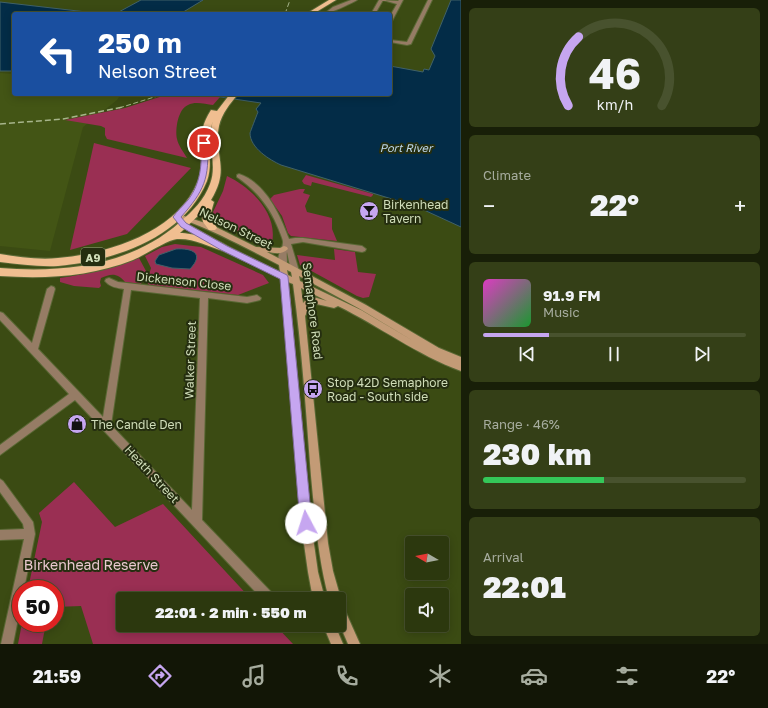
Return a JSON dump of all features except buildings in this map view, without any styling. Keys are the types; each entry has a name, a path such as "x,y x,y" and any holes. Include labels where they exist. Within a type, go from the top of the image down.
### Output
{"highway":[{"path":"307,12 326,0"},
{"path":"312,12 333,0"},
{"name":"A9","path":"0,258 31,262 57,262 94,256 141,240 160,230 177,217 191,200 202,182 205,164 205,136 227,96"},
{"name":"A9","path":"0,272 41,275 96,267 132,256 167,237 189,220 204,203 211,192 218,170 214,136 216,114 232,96"},
{"path":"212,228 205,219 205,212 219,180 218,170"},
{"path":"167,237 179,235 193,237 224,248"}],"main road":[{"name":"Nelson Street","path":"177,217 212,228 253,248 363,307 436,350 461,361"},
{"name":"Nelson Street","path":"189,220 224,248 358,312 412,344 461,367"},
{"path":"253,248 281,250 285,246"},
{"name":"Semaphore Road","path":"283,264 306,523 312,572 317,592"},
{"name":"Semaphore Road","path":"294,271 301,316 326,562 333,592"},
{"path":"301,316 304,307 310,300 325,302 358,312"},
{"path":"346,626 354,644"},
{"path":"332,632 336,643"}],"street":[{"path":"329,12 355,0"},
{"path":"374,12 381,0"},
{"path":"385,0 400,1 392,16"},
{"path":"392,41 409,43 430,0"},
{"name":"Semaphore Road","path":"239,176 254,186 266,197 277,216 285,246 282,257 283,264"},
{"path":"285,246 295,240 303,240 362,249"},
{"name":"Semaphore Road","path":"285,246 290,247 294,271"},
{"name":"Dickenson Close","path":"109,281 116,285 128,287 204,296 246,300 258,298"},
{"path":"106,426 128,287"},
{"path":"34,349 50,289"},
{"name":"Walker Street","path":"197,522 204,296"},
{"name":"Heath Street","path":"0,315 34,349 263,592"},
{"path":"0,451 76,394"},
{"path":"0,484 28,522 30,534 7,644"},
{"path":"0,535 30,534"}],"shaded area":[{"path":"0,73 12,74 12,96 120,96 117,100 83,127 50,251 0,246"}],"green space":[{"path":"163,96 220,97 213,105 194,103 185,107 182,111 178,120 176,135 187,158 107,139 105,135 105,128 101,126 65,120 125,108"},
{"path":"94,143 191,168 127,234 70,250"},
{"path":"306,175 373,195 371,197 312,182 311,186 304,184 302,181"},
{"path":"227,176 245,187 261,203 271,222 273,232 272,243 223,226 214,219 213,212 223,191"},
{"path":"305,189 303,193 310,195 305,206 307,212 332,218 332,229 337,241 291,236 288,233 282,216 270,199 274,195"},
{"path":"175,244 201,247 263,275 269,283 238,295 149,285 147,282 151,268 145,256 162,247"},
{"path":"334,249 355,252 358,272 376,274 369,297 363,298 357,296 300,265 297,255 335,260"},
{"path":"139,258 146,271 141,284 125,282 117,275 108,275 101,278 101,286 99,288 74,286 60,282 60,278 80,275 120,265"},
{"name":"Birkenhead Reserve","path":"74,482 115,527 163,504 245,592 116,592 116,632 282,632 293,644 93,644 81,606 64,607 64,580 30,580 42,522 39,513"},
{"path":"20,632 44,632 42,644 18,644"}],"water":[{"path":"141,0 203,0 183,12 119,12"},
{"name":"Port River","path":"451,0 461,0 461,227 405,203 277,163 261,153 253,144 251,138 250,133 258,112 256,109 261,103 214,96 392,96 392,66 423,72 424,69 429,70 435,56 431,49"},
{"path":"0,2 87,12 12,12 12,71 0,71"},
{"path":"176,249 187,249 195,253 196,259 190,269 172,268 156,264 155,261 159,255"}],"railway":[{"path":"286,12 290,0"},
{"path":"121,107 158,96"},
{"path":"0,124 63,119 121,107"}],"place":[{"name":"Birkenhead Tavern","path":"369,211"},
{"name":"Stop 42D Semaphore Road - South side","path":"313,389"},
{"name":"The Candle Den","path":"77,424"}],"route":[{"path":"204,143 205,164 202,182 198,191 177,217 184,225 224,248 284,277 306,523"}]}
